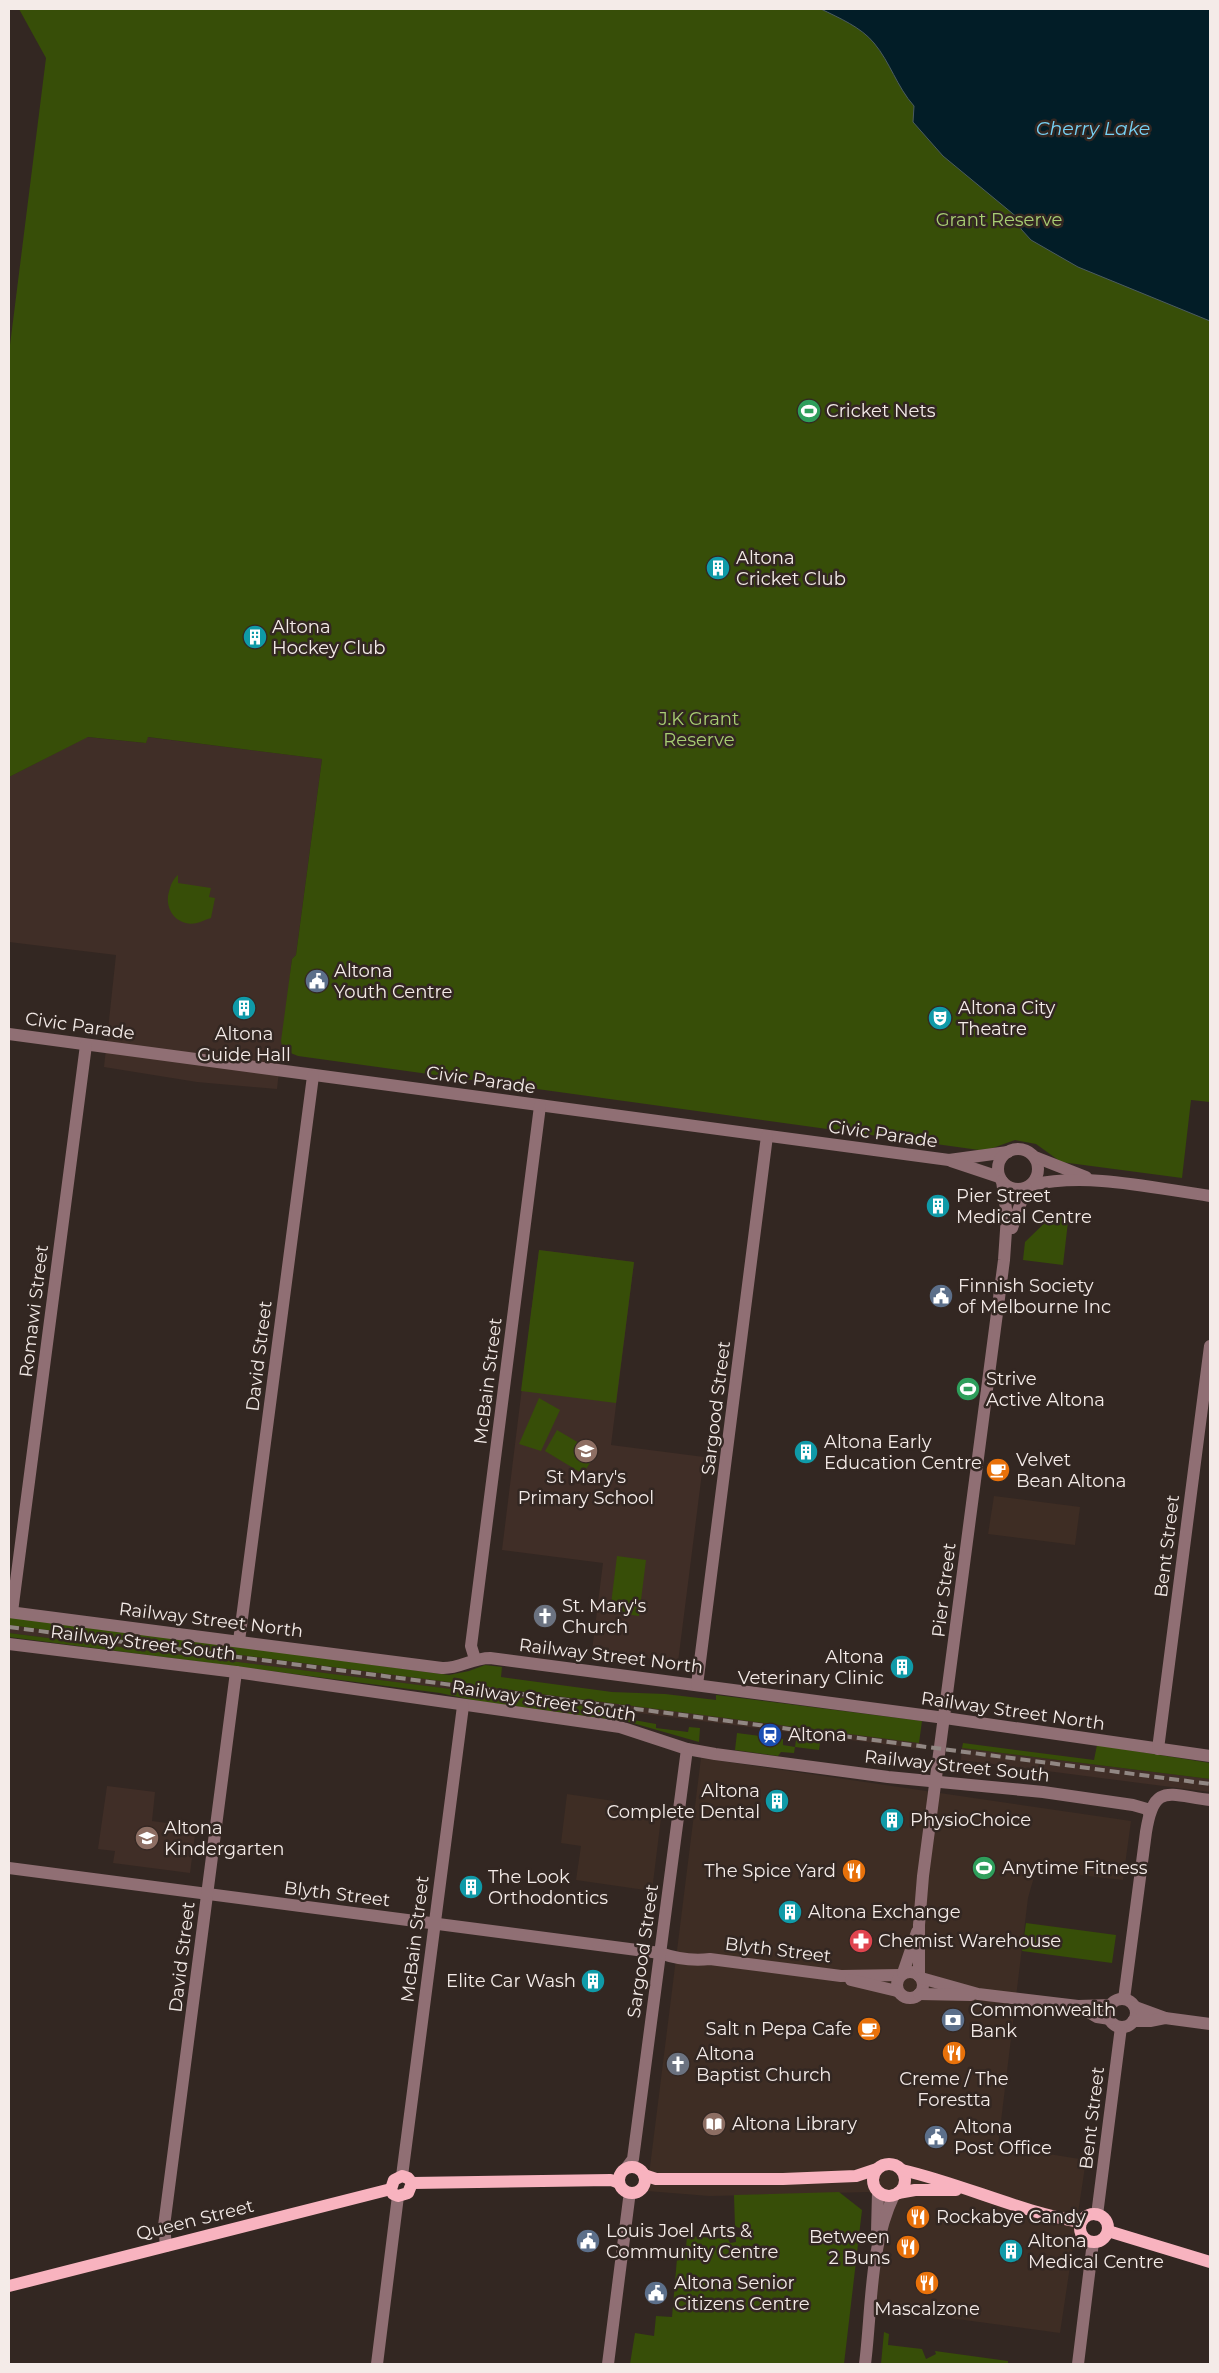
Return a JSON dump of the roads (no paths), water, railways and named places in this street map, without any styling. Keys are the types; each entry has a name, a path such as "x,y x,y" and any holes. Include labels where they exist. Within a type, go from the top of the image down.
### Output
{"main road":[{"path":"394,2192 394,2180 783,2179 856,2176 889,2164 902,2170 953,2183 1016,2206 1081,2222"},
{"path":"876,2190 873,2178 877,2169"},
{"path":"896,2194 905,2183 902,2170"},
{"path":"783,2179 855,2184 876,2190 886,2196 932,2188 974,2191"},
{"name":"Queen Street","path":"9,2286 166,2246 394,2192"},
{"path":"1097,2215 1105,2219 1108,2231 1104,2238 1093,2242 1082,2235 1081,2222 1088,2216 1097,2215"},
{"path":"1108,2231 1210,2262"}],"street":[{"name":"Civic Parade","path":"9,1034 949,1160 1001,1179"},
{"name":"Romawi Street","path":"11,1612 86,1044"},
{"name":"David Street","path":"239,1641 313,1076"},
{"name":"McBain Street","path":"475,1660 471,1646 540,1106"},
{"name":"Sargood Street","path":"697,1685 767,1136"},
{"path":"1095,1181 1035,1157 1025,1150 1008,1152 998,1165 1001,1179 1016,1189 1056,1180 1095,1181 1210,1196"},
{"name":"Civic Parade","path":"949,1160 1008,1152"},
{"path":"1028,1186 1038,1175 1039,1168 1035,1157"},
{"name":"Pier Street","path":"920,1977 919,1925 1004,1260 1007,1216 1001,1179"},
{"name":"Pier Street","path":"1004,1260 1016,1213 1028,1186"},
{"name":"Bent Street","path":"1158,1749 1210,1346"},
{"name":"Railway Street North","path":"11,1612 442,1668 457,1667 475,1660 490,1658 945,1718 1210,1756"},
{"name":"Railway Street South","path":"9,1646 236,1672 620,1728 688,1749 888,1777 1043,1792 1133,1804 1147,1809 1149,1812"},
{"name":"David Street","path":"166,2246 164,2226 236,1672"},
{"name":"McBain Street","path":"407,2180 434,1924 463,1706"},
{"name":"Sargood Street","path":"608,2364 688,1749"},
{"path":"1124,1999 1149,1812 1154,1801 1164,1795 1210,1800"},
{"name":"Blyth Street","path":"9,1868 208,1896 660,1953 677,1950 710,1959 841,1976 898,1991"},
{"name":"Pier Street","path":"902,1974 919,1925"},
{"path":"978,1994 960,1996 919,1994 909,1998 902,1996 898,1991 896,1983 902,1974 913,1972 920,1977 978,1994 1078,2006 1111,2004"},
{"name":"Blyth Street","path":"841,1976 902,1974"},
{"path":"919,1994 923,1987 920,1977"},
{"path":"1135,2007 1136,2017 1130,2024 1121,2027 1110,2019 1108,2011 1111,2004 1115,2000 1124,1999 1128,2000 1135,2007 1165,2018 1210,2024"},
{"path":"1078,2006 1097,2017 1110,2019"},
{"path":"1133,2021 1150,2021 1165,2018"},
{"name":"Bent Street","path":"1097,2215 1121,2027"},
{"path":"865,2364 875,2262 876,2190"},
{"path":"377,2364 394,2192"},
{"path":"875,2262 886,2218 896,2194"},
{"path":"1078,2364 1093,2242"}],"water":[{"name":"Cherry Lake","path":"821,9 1210,9 1210,321 1078,267 1031,240 1021,229 1018,218 943,156 913,122 914,106 903,91 880,50 869,37 842,19"}],"railway":[{"path":"9,1627 1210,1784"}],"place":[{"name":"Cricket Nets","path":"809,411"},
{"name":"Altona Cricket Club","path":"718,568"},
{"name":"Altona Hockey Club","path":"255,637"},
{"name":"Altona Youth Centre","path":"317,981"},
{"name":"Altona Guide Hall","path":"244,1008"},
{"name":"Altona City Theatre","path":"940,1018"},
{"name":"Pier Street Medical Centre","path":"938,1206"},
{"name":"Finnish Society of Melbourne Inc","path":"941,1296"},
{"name":"Strive Active Altona","path":"968,1389"},
{"name":"St Mary's Primary School","path":"586,1451"},
{"name":"Altona Early Education Centre","path":"806,1452"},
{"name":"Velvet Bean Altona","path":"998,1470"},
{"name":"St. Mary's Church","path":"545,1616"},
{"name":"Altona Veterinary Clinic","path":"902,1667"},
{"name":"Altona","path":"770,1735"},
{"name":"Altona Complete Dental","path":"777,1801"},
{"name":"PhysioChoice","path":"892,1820"},
{"name":"Altona Kindergarten","path":"147,1838"},
{"name":"Anytime Fitness","path":"984,1868"},
{"name":"The Spice Yard","path":"854,1871"},
{"name":"The Look Orthodontics","path":"471,1887"},
{"name":"Altona Exchange","path":"790,1912"},
{"name":"Chemist Warehouse","path":"861,1941"},
{"name":"Elite Car Wash","path":"593,1981"},
{"name":"Commonwealth Bank","path":"953,2020"},
{"name":"Salt n Pepa Cafe","path":"869,2029"},
{"name":"Creme / The Forestta","path":"954,2053"},
{"name":"Altona Baptist Church","path":"678,2064"},
{"name":"Altona Library","path":"714,2124"},
{"name":"Altona Post Office","path":"936,2137"},
{"name":"Rockabye Candy","path":"918,2217"},
{"name":"Louis Joel Arts & Community Centre","path":"588,2241"},
{"name":"Between 2 Buns","path":"908,2247"},
{"name":"Altona Medical Centre","path":"1011,2251"},
{"name":"Mascalzone","path":"927,2283"},
{"name":"Altona Senior Citizens Centre","path":"656,2293"}],"park label":[{"name":"Grant Reserve","path":"999,220"},
{"name":"J.K Grant Reserve","path":"699,730"}]}
